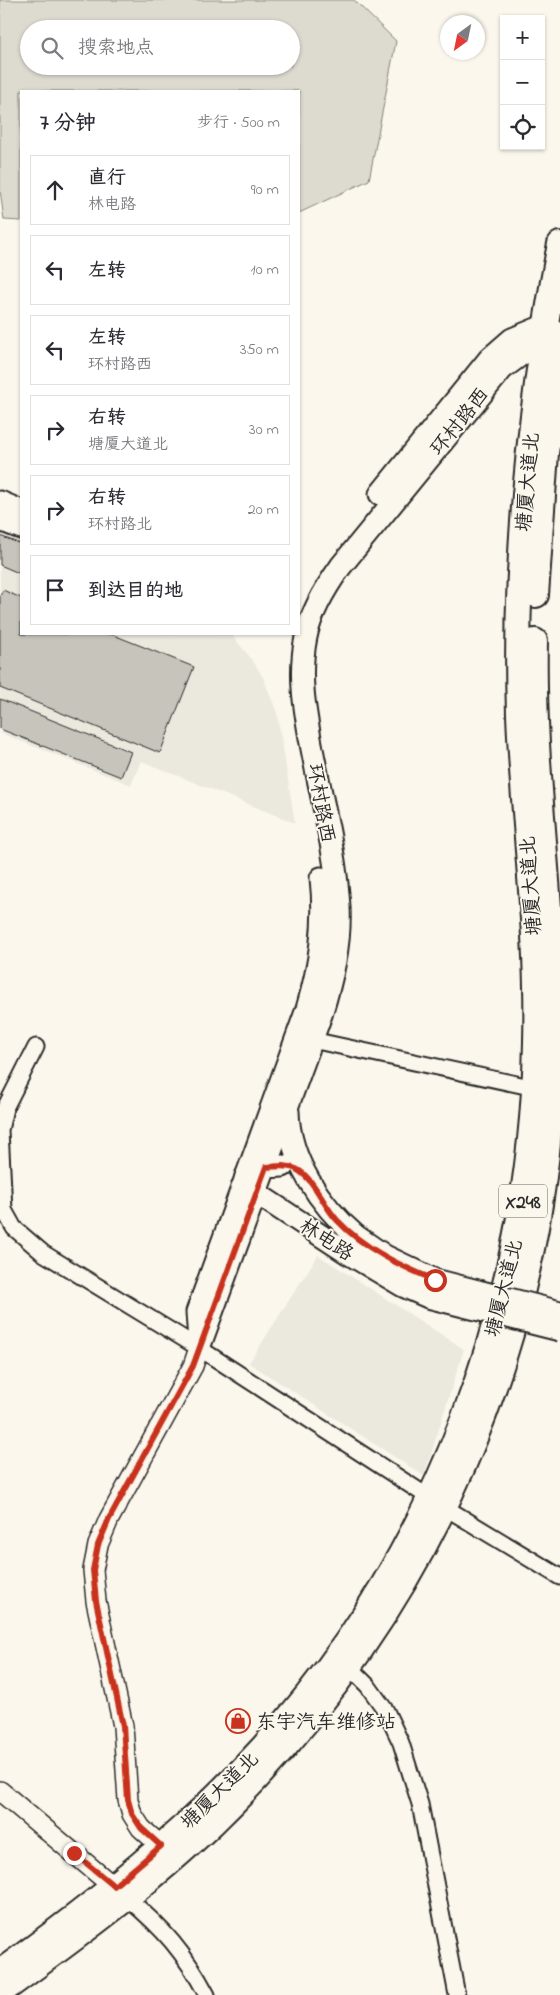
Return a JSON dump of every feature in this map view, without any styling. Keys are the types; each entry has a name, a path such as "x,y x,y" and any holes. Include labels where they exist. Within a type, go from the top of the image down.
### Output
{"main road":[{"name":"塘厦大道北","path":"0,1993 120,1892 213,1823 273,1761 312,1716 349,1667 388,1610 438,1503 488,1407 510,1339 537,1224 546,1169 554,1038 553,970 538,759 535,648 543,480 560,244"},
{"name":"塘厦大道北","path":"0,1972 78,1916 120,1892 161,1846 235,1776 299,1705 338,1654 404,1550 438,1503 508,1280 528,1166 535,1088 535,971 519,715 518,647 523,514 536,389 554,338"},
{"name":"环村路西","path":"300,611 312,583 329,557 489,359 512,339 554,338"},
{"name":"环村路西","path":"300,626 341,566 502,369 514,358 554,338"},
{"path":"0,502 20,511"},
{"path":"0,520 20,528"},
{"name":"环村路西","path":"199,1348 197,1312 259,1191 318,974 323,938 324,906 320,870 290,701 288,671 295,635"},
{"name":"环村路西","path":"274,1167 288,1105 332,978 338,942 339,907 335,870 304,702 296,635"},
{"name":"林电路","path":"288,1105 289,1128 295,1150 307,1176 351,1244 394,1282 428,1297 560,1330"},
{"path":"274,1167 268,1180 267,1192 259,1191 274,1167"},
{"path":"274,1167 295,1168 307,1176"},
{"name":"林电路","path":"259,1191 351,1244 385,1256 435,1280 560,1312"}],"street":[{"path":"312,1040 535,1088"},
{"path":"36,1047 5,1108 0,1130 4,1210 14,1228 43,1253 199,1348 438,1503 560,1577"},
{"name":"环村路西","path":"161,1846 141,1828 132,1814 128,1800 123,1726 96,1601 93,1570 98,1545 109,1519 193,1366 199,1348"},
{"path":"349,1667 368,1686 386,1710 401,1743 420,1804 457,1995"},
{"path":"0,1791 120,1892 173,1941 191,1965 207,1995"}],"shaded area":[{"path":"0,0 354,0 396,41 369,180 300,213 300,90 20,90 20,221 4,220 0,190"},
{"path":"0,533 20,541 20,635 232,635 253,661 263,677 277,713 295,823 141,761 131,785 0,733"},
{"path":"318,1255 464,1349 424,1476 249,1363"}],"building":[{"path":"0,536 20,544 20,574 0,565"},
{"path":"3,590 20,598 20,635 114,635 194,667 160,753 0,688 0,596"},
{"path":"0,699 131,752 121,777 0,729"}],"place":[{"name":"东宇汽车维修站","path":"238,1721"}],"route":[{"path":"74,1853 114,1886 161,1846 141,1828 132,1814 128,1800 123,1726 96,1601 93,1570 98,1545 109,1519 193,1366 266,1167 283,1166 295,1168 307,1176 322,1201 337,1220 356,1236 408,1269 435,1280"}]}
